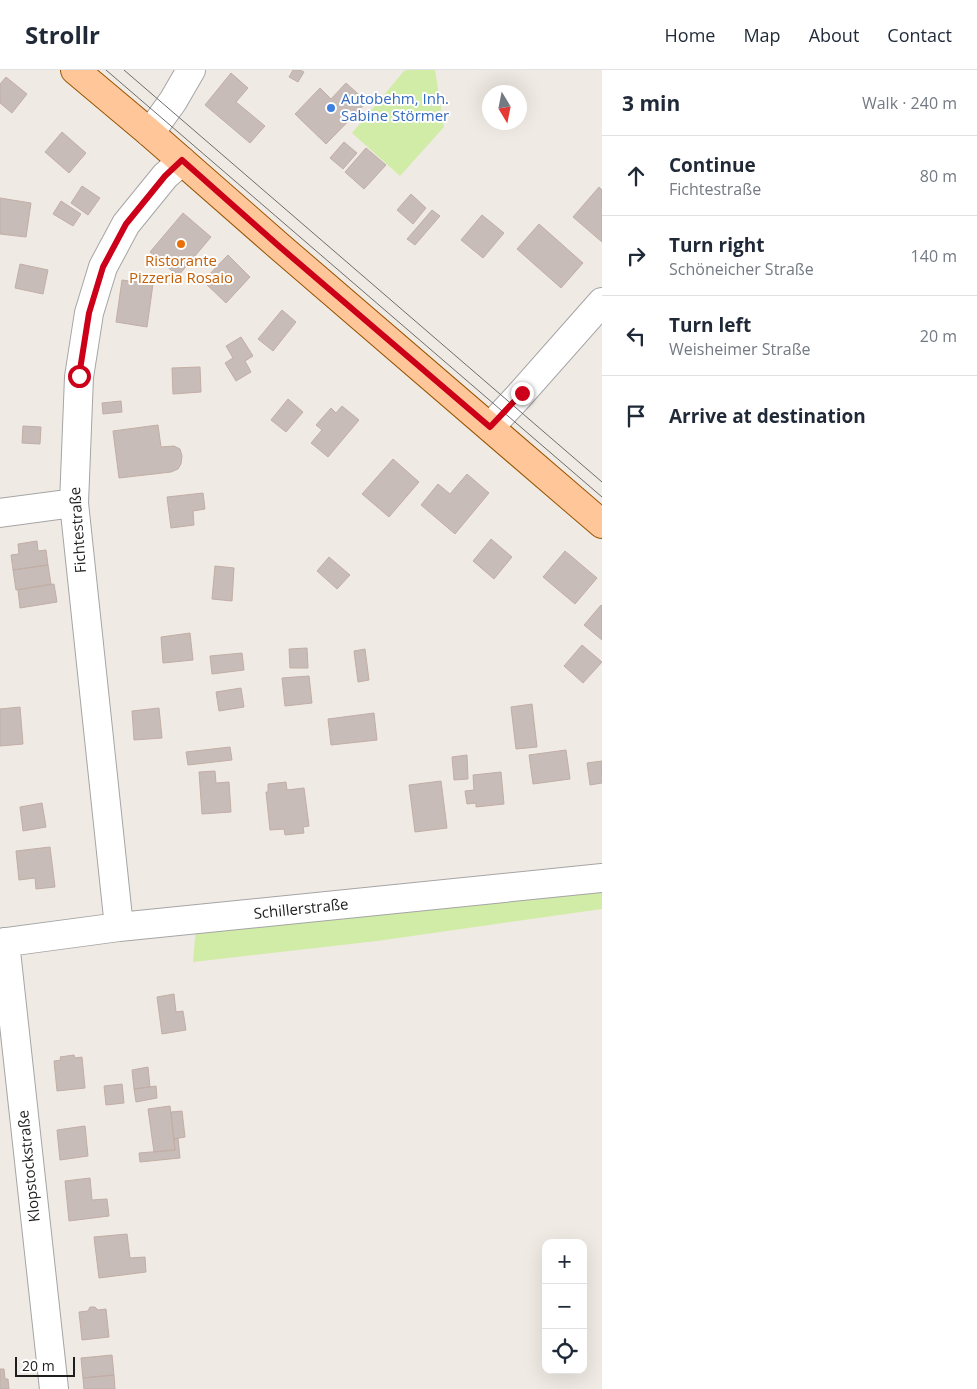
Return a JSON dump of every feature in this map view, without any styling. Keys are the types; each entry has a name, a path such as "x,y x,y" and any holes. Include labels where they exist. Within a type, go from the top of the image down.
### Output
{"main road":[{"path":"75,70 182,160 287,253 602,524"}],"street":[{"path":"150,133 191,70"},
{"name":"Fichtestraße","path":"118,927 74,504 79,376 89,313 103,267 126,224 165,176 182,160"},
{"path":"490,427 602,302"},
{"path":"0,513 74,504"},
{"name":"Schillerstraße","path":"2,942 118,927 602,878"},
{"name":"Klopstockstraße","path":"2,942 54,1389"}],"green space":[{"path":"435,70 444,127 400,176 352,133 404,71"},
{"path":"602,888 602,909 377,941 193,962 196,926"}],"building":[{"path":"293,70 304,72 298,82 289,77"},
{"path":"231,73 248,88 236,102 265,126 250,143 205,105"},
{"path":"6,77 27,94 12,113 0,103 0,84"},
{"name":"Autobehm, Inh. Sabine Störmer","path":"346,83 367,102 326,144 295,114 320,88 331,99"},
{"path":"62,132 86,153 69,173 45,152"},
{"path":"344,142 357,153 343,169 330,158"},
{"path":"366,148 386,165 364,189 345,172"},
{"path":"82,186 100,198 88,215 71,203"},
{"path":"599,187 602,190 602,242 573,217"},
{"path":"411,194 426,208 413,224 397,210"},
{"path":"0,198 31,203 26,237 0,234"},
{"path":"61,201 81,214 73,226 53,214"},
{"path":"432,210 440,216 415,245 407,239"},
{"name":"Ristorante Pizzeria Rosaio","path":"183,213 211,237 178,276 150,252"},
{"path":"482,215 504,233 483,258 461,240"},
{"path":"539,224 583,263 561,288 517,249"},
{"path":"228,255 250,277 226,303 203,281"},
{"path":"20,264 48,270 43,294 15,288"},
{"path":"122,280 153,284 147,327 116,322"},
{"path":"282,310 296,322 273,351 258,339"},
{"path":"241,337 253,356 245,361 251,372 236,381 225,363 233,358 226,346"},
{"path":"200,367 201,392 173,394 172,368"},
{"path":"288,399 303,412 286,432 271,420"},
{"path":"121,401 122,412 103,414 102,403"},
{"path":"342,406 359,420 328,457 311,443 322,430 316,425 331,408 336,413"},
{"path":"158,425 161,447 174,446 180,449 182,456 178,469 171,472 119,478 113,431"},
{"path":"23,426 41,427 40,444 22,443"},
{"path":"393,459 419,482 389,517 362,494"},
{"path":"467,474 489,493 455,534 421,505 438,484 450,494"},
{"path":"203,493 205,509 193,511 194,525 171,528 167,497"},
{"path":"491,539 512,557 494,579 473,561"},
{"path":"37,541 38,551 46,550 48,565 13,570 11,555 19,554 18,544"},
{"path":"565,551 597,578 575,604 543,577"},
{"path":"329,557 350,575 337,589 317,571"},
{"path":"48,565 51,584 16,590 13,570"},
{"path":"215,566 234,568 232,601 212,599"},
{"path":"54,584 57,602 20,608 18,590"},
{"path":"602,606 602,640 584,625"},
{"path":"190,633 193,660 163,663 161,637"},
{"path":"582,645 602,662 583,683 564,666"},
{"path":"307,648 308,668 290,668 289,649"},
{"path":"365,649 369,680 358,682 354,651"},
{"path":"242,653 244,670 212,674 210,656"},
{"path":"309,676 312,703 285,706 282,678"},
{"path":"241,688 244,707 219,711 216,692"},
{"path":"532,704 537,747 516,749 511,707"},
{"path":"20,707 23,744 0,746 0,709"},
{"path":"159,708 162,738 134,740 132,711"},
{"path":"374,713 377,740 331,745 328,719"},
{"path":"230,747 232,760 188,765 186,752"},
{"path":"566,750 570,779 533,784 529,755"},
{"path":"467,755 468,779 454,780 452,757"},
{"path":"602,761 602,783 590,785 587,763"},
{"path":"215,771 216,783 229,782 231,812 202,814 199,772"},
{"path":"501,772 504,804 476,807 476,803 467,804 465,791 474,790 473,775"},
{"path":"441,781 447,828 415,832 409,785"},
{"path":"286,782 287,790 304,788 309,826 303,827 304,833 285,835 284,829 270,830 266,792 268,792 268,784"},
{"path":"42,803 46,827 23,831 20,807"},
{"path":"50,847 55,887 36,889 35,878 19,880 16,851"},
{"path":"174,994 176,1012 183,1011 186,1030 162,1034 157,997"},
{"path":"74,1055 75,1058 82,1057 85,1088 57,1091 54,1061 61,1060 60,1057"},
{"path":"148,1067 150,1087 134,1089 132,1070"},
{"path":"122,1084 124,1103 106,1105 104,1086"},
{"path":"156,1086 157,1098 136,1102 134,1089"},
{"path":"170,1106 175,1150 154,1152 148,1109"},
{"path":"182,1111 185,1137 174,1139 171,1112"},
{"path":"85,1126 88,1156 60,1160 57,1130"},
{"path":"178,1138 180,1158 140,1162 139,1153 175,1150 174,1139"},
{"path":"90,1178 92,1200 107,1199 109,1216 69,1221 65,1181"},
{"path":"127,1234 130,1258 145,1257 146,1272 99,1278 94,1237"},
{"path":"90,1307 95,1307 98,1310 106,1309 109,1337 82,1340 79,1312 88,1311"},
{"path":"112,1355 114,1375 83,1378 81,1358"},
{"path":"0,1369 4,1369 9,1389 0,1389"},
{"path":"114,1375 115,1389 84,1389 83,1378"}],"tram line":[{"path":"106,70 602,497"},
{"path":"124,70 602,482"}],"place":[{"name":"Autobehm, Inh. Sabine Störmer","path":"331,108"},
{"name":"Ristorante Pizzeria Rosaio","path":"181,244"}],"route":[{"path":"79,376 89,313 103,267 126,224 165,176 182,160 280,247 490,427 522,393"}]}
